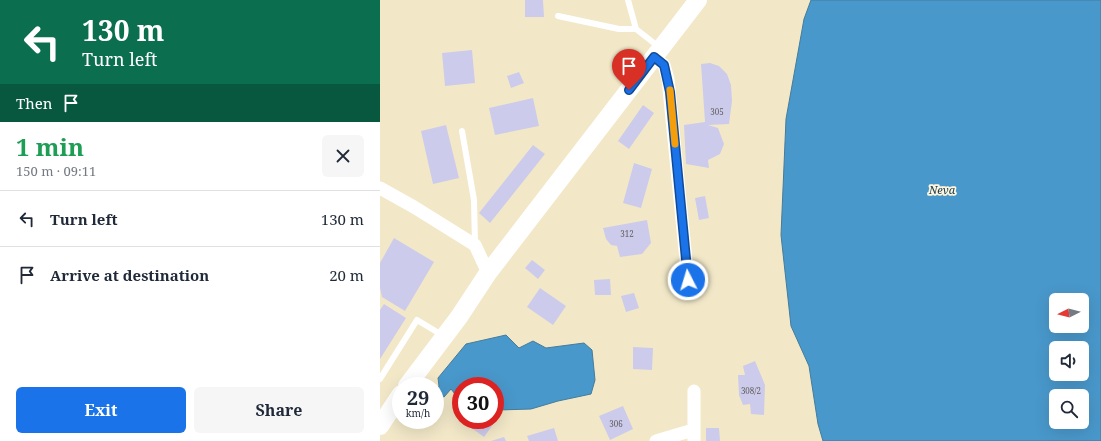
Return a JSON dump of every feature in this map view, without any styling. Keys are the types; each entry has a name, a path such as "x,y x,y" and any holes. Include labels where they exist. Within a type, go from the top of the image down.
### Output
{"main road":[{"path":"413,377 459,316 488,273 698,0"},
{"path":"381,421 392,406"}],"street":[{"path":"657,52 664,65 668,79 688,280"},
{"path":"380,188 414,207 475,245 488,273"},
{"path":"656,441 694,436 694,391"}],"lane":[{"path":"628,0 636,29 657,52"},
{"path":"558,16 619,29 636,29"},
{"path":"462,131 474,200 475,245"},
{"path":"380,379 417,320 444,336"}],"water":[{"name":"Neva","path":"811,0 1101,0 1101,441 823,441 818,424 809,366 791,326 781,235 786,119 804,19"},
{"path":"506,335 519,348 533,341 546,348 584,343 592,350 595,380 591,394 558,401 531,409 504,410 504,377 452,377 452,390 451,389 444,397 444,377 439,377 466,344"}],"building":[{"path":"525,0 543,0 544,17 525,17"},
{"path":"472,50 475,83 445,86 442,53"},
{"path":"710,63 719,66 727,74 731,85 732,101 729,124 708,125 718,128 724,144 720,154 708,160 709,168 686,164 684,125 705,122 701,64"},
{"path":"519,72 524,83 511,88 507,76"},
{"path":"533,98 539,126 495,135 489,108"},
{"path":"643,105 654,113 629,149 618,141"},
{"path":"446,125 459,178 433,184 421,131"},
{"path":"533,145 545,154 490,223 479,213"},
{"path":"634,163 652,169 641,208 623,203"},
{"path":"705,196 709,218 699,220 695,198"},
{"path":"647,220 651,243 642,254 620,257 617,246 611,245 606,239 603,228"},
{"path":"394,238 434,262 405,311 382,297 380,288 380,263"},
{"path":"532,260 545,270 538,279 525,268"},
{"path":"610,279 611,295 595,295 594,280"},
{"path":"540,288 566,306 553,325 527,307"},
{"path":"634,293 639,308 626,312 621,296"},
{"path":"384,304 406,318 380,359 380,310"},
{"path":"633,347 653,348 652,370 633,369"},
{"path":"755,361 765,385 764,415 751,414 750,404 743,405 739,395 738,375 745,375 743,366"},
{"path":"623,406 633,429 610,440 599,416"},
{"path":"554,428 558,441 529,441 527,436"},
{"path":"706,428 719,428 720,441 706,441"},
{"path":"473,429 490,429 484,437"},
{"path":"504,437 506,441 491,441"}],"slow traffic":[{"path":"670,90 675,144"}],"route":[{"path":"629,90 654,57 664,65 670,92 688,280"}]}
